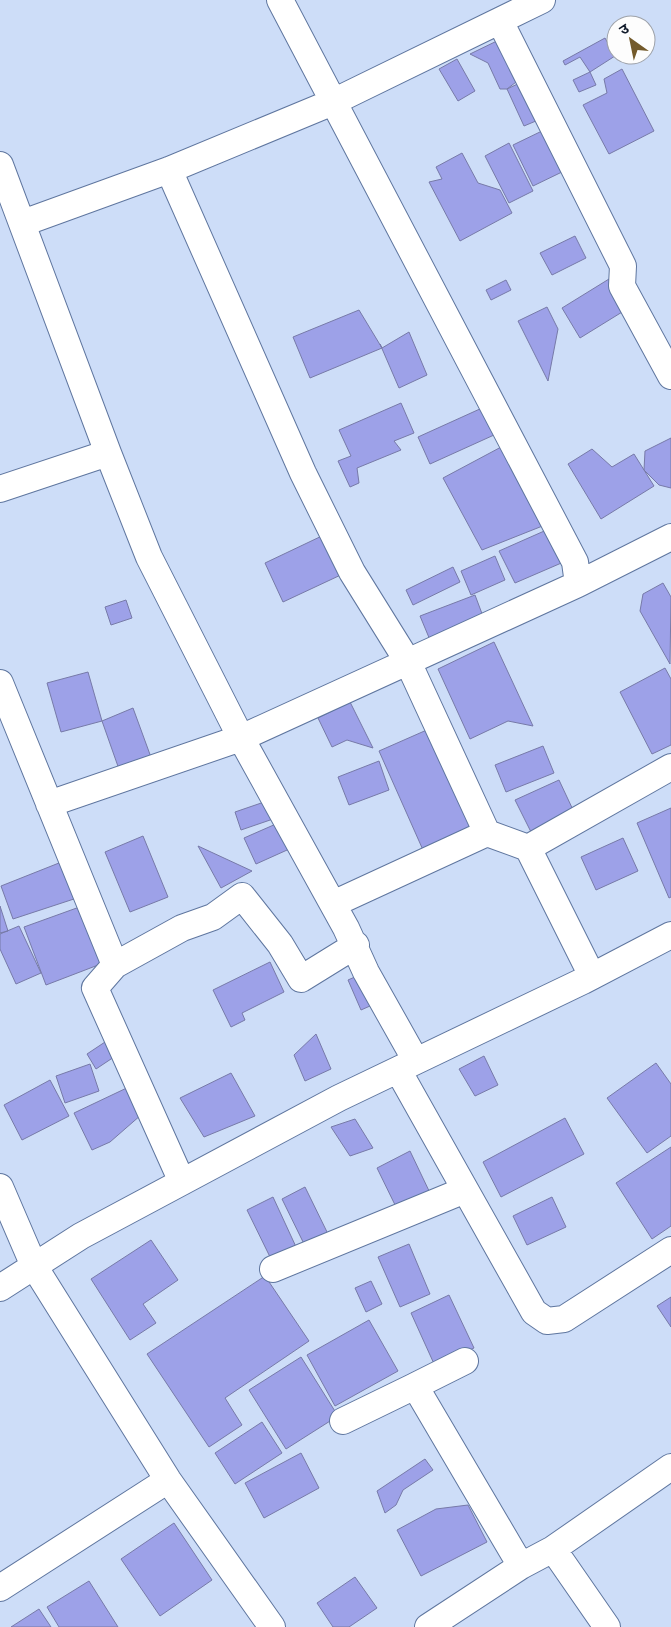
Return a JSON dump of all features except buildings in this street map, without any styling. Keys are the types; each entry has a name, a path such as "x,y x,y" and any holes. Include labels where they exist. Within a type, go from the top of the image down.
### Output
{"street":[{"path":"280,0 575,562 578,584"},
{"path":"23,223 169,170 333,102 542,0"},
{"path":"500,21 623,266 622,286 671,376"},
{"path":"0,165 108,453 149,556 241,738 356,945 407,1065 466,1190 534,1312 547,1321 564,1319 671,1250"},
{"path":"169,170 303,473 352,572 408,662 488,833 528,848 592,976"},
{"path":"0,490 108,453"},
{"path":"49,804 241,738 578,584 671,537"},
{"path":"0,683 115,965"},
{"path":"528,848 671,767"},
{"path":"334,904 488,833"},
{"path":"182,1182 95,988 115,965 182,928 213,917 242,896 280,944 301,980 356,945"},
{"path":"0,1288 81,1236 339,1098 592,976 671,935"},
{"path":"0,1187 34,1266 168,1480 272,1627"},
{"path":"273,1269 466,1190"},
{"path":"343,1421 465,1360"},
{"path":"415,1386 521,1566"},
{"path":"428,1627 521,1566 553,1549 671,1467"},
{"path":"0,1588 168,1480"},
{"path":"553,1549 607,1627"}]}
